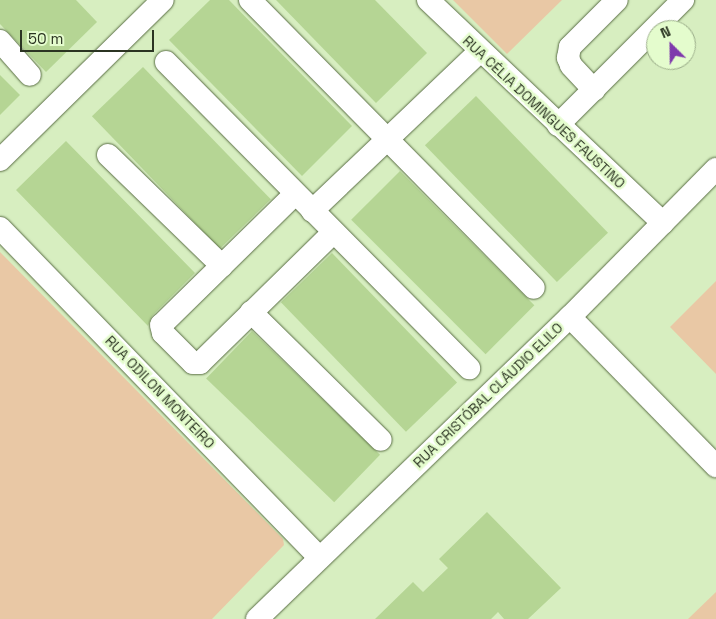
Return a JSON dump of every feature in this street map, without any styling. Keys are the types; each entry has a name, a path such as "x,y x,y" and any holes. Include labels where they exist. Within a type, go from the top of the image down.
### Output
{"street":[{"path":"0,160 163,0"},
{"path":"250,0 534,288"},
{"name":"RUA CÉLIA DOMINGUES FAUSTINO","path":"428,0 478,52 663,223"},
{"path":"594,90 571,65 568,58 570,47 617,0"},
{"path":"558,125 682,0"},
{"path":"0,41 30,75"},
{"path":"312,211 478,52"},
{"path":"166,62 468,368"},
{"path":"108,155 222,266"},
{"name":"RUA CRISTÓBAL CLÁUDIO ELILO","path":"257,619 319,557 570,317 716,170"},
{"path":"296,194 161,325 163,333 197,364 334,232"},
{"name":"RUA ODILON MONTEIRO","path":"0,228 319,557"},
{"path":"251,312 381,440"},
{"path":"570,317 716,466"}],"shaded area":[{"path":"453,0 562,0 507,54"},
{"path":"0,252 283,539 284,545 212,619 0,619"},
{"path":"716,281 716,374 670,327"},
{"path":"716,592 716,619 688,619"}],"building":[{"path":"0,0 76,0 97,22 46,72 0,24"},
{"path":"210,0 229,0 352,126 302,176 169,40"},
{"path":"276,0 375,0 427,53 376,103"},
{"path":"143,67 271,199 220,249 92,116"},
{"path":"0,75 20,95 0,115"},
{"path":"476,96 608,233 557,282 425,145"},
{"path":"66,141 195,273 152,316 148,326 16,190"},
{"path":"400,171 534,305 486,354 351,220"},
{"path":"332,253 457,382 406,432 281,302"},
{"path":"252,331 380,455 334,502 206,378"},
{"path":"487,512 561,588 528,619 504,619 498,612 491,619 375,619 413,582 423,592 448,568 439,559"}]}
